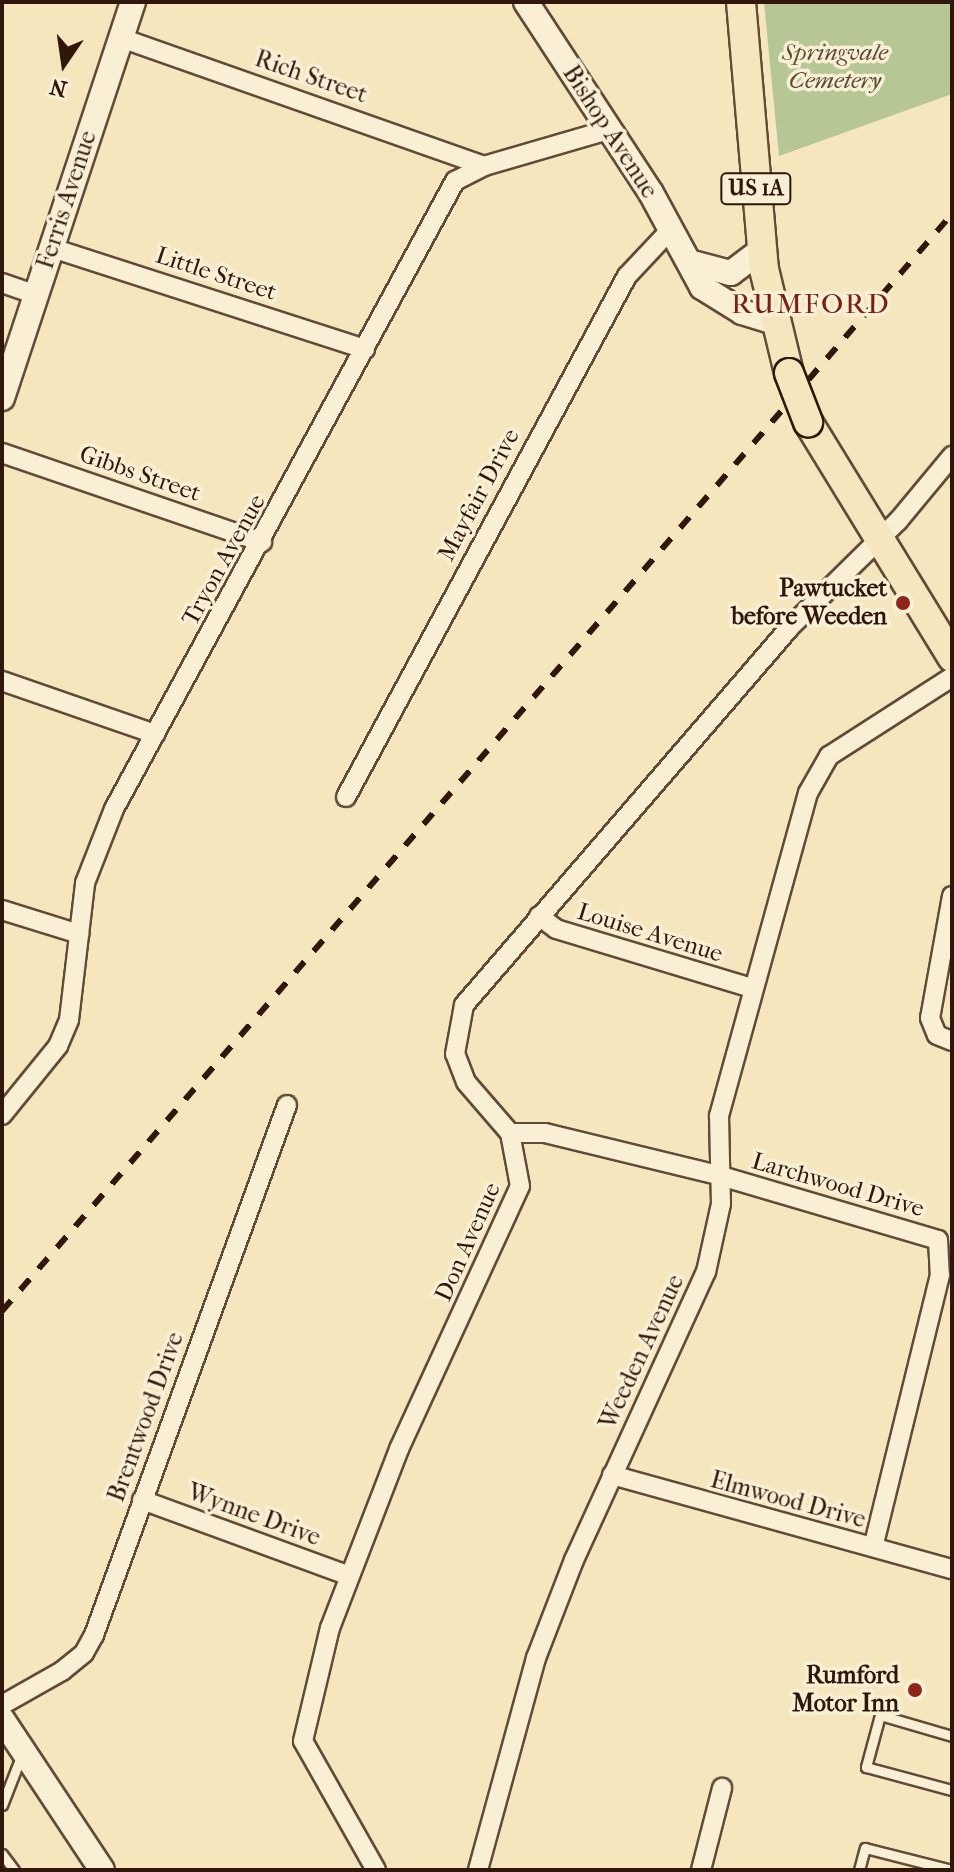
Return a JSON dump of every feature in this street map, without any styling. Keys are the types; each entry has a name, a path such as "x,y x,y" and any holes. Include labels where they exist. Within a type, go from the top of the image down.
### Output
{"main road":[{"name":"US 1A","path":"741,2 762,250 774,322 789,373 808,422 876,539 952,657"}],"street":[{"name":"Ferris Avenue","path":"2,398 133,2"},
{"name":"Bishop Avenue","path":"526,2 672,228 693,263 702,287 720,300 774,322"},
{"name":"Rich Street","path":"121,38 484,166"},
{"name":"Tryon Avenue","path":"2,1115 58,1046 69,1020 79,934 94,853 155,734 262,542 455,181 484,166 608,130"},
{"name":"Mayfair Drive","path":"346,797 627,276 672,228"},
{"name":"Little Street","path":"52,248 365,349"},
{"path":"693,263 731,273 762,250"},
{"path":"2,283 36,295"},
{"name":"Gibbs Street","path":"2,453 262,542"},
{"path":"510,1133 466,1082 455,1054 457,1028 479,984 788,629 876,539 898,521 952,456"},
{"name":"Weeden Avenue","path":"478,1870 536,1658 612,1475 706,1272 721,1204 719,1116 751,988 815,776 829,756 952,677"},
{"path":"2,681 155,734"},
{"path":"952,896 930,1018 937,1035 952,1041"},
{"path":"2,910 79,934"},
{"name":"Louise Avenue","path":"539,916 556,929 751,988"},
{"name":"Brentwood Drive","path":"2,1705 84,1653 287,1105"},
{"name":"Larchwood Drive","path":"510,1133 545,1133 721,1176 938,1240 940,1275 873,1547"},
{"name":"Don Avenue","path":"376,1870 303,1741 330,1628 399,1449 513,1209 520,1186 510,1133"},
{"name":"Elmwood Drive","path":"612,1475 952,1569"},
{"name":"Wynne Drive","path":"142,1500 350,1576"},
{"path":"2,1719 102,1870"},
{"path":"701,1870 722,1788"}],"lane":[{"path":"952,1736 880,1715 866,1767 952,1790"},
{"path":"2,1805 24,1751"},
{"path":"859,1870 865,1848 952,1870"},
{"path":"2,1854 14,1870"}],"green space":[{"name":"Springvale Cemetery","path":"764,2 952,2 952,94 779,156"}],"railway":[{"path":"2,1311 952,214"}],"place":[{"name":"Pawtucket before Weeden","path":"903,603"},
{"name":"Rumford Motor Inn","path":"915,1690"}],"district":[{"name":"RUMFORD","path":"811,304"}]}
